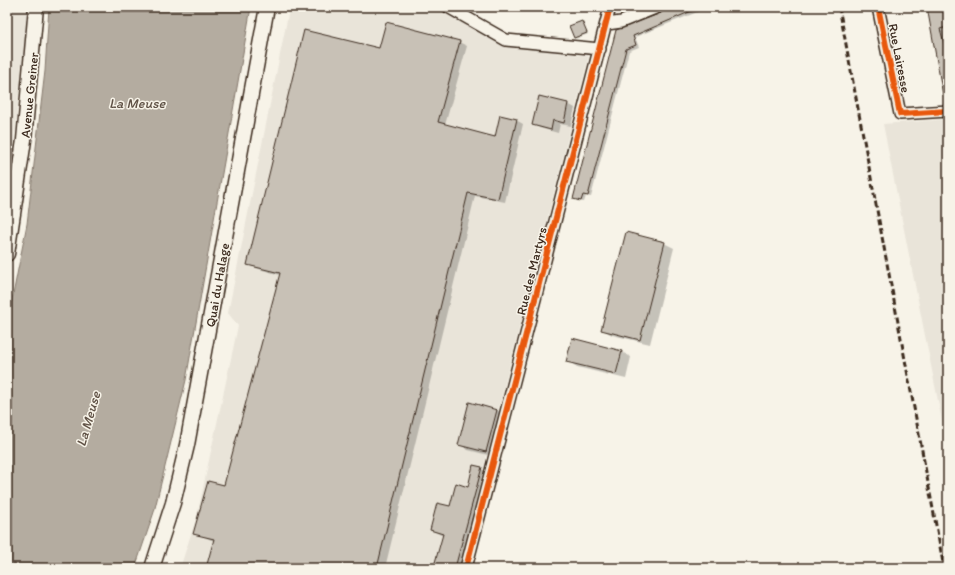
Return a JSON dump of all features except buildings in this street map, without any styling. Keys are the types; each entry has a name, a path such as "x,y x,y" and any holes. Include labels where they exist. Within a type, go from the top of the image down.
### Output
{"main road":[{"name":"Avenue Greiner","path":"7,254 24,140 36,7"},
{"name":"Quai du Halage","path":"154,564 173,503 187,445 267,7"}],"street":[{"path":"448,7 506,40 600,49"},
{"name":"Rue des Martyrs","path":"466,568 610,7"},
{"path":"606,24 621,22 658,7"},
{"name":"Rue Lairesse","path":"878,7 900,114 948,111"}],"shaded area":[{"path":"7,7 28,7 7,207"},
{"path":"334,7 439,7 508,46 589,56 458,568 180,568 197,516 238,326 228,313 289,10"},
{"path":"948,119 948,451 883,124"}],"water":[{"name":"La Meuse","path":"49,7 251,7 186,380 154,512 135,568 7,568 7,325 27,224 45,71"}],"railway":[{"path":"839,7 944,568"}],"cycle path":[{"path":"466,568 610,7"},
{"path":"878,7 900,114 948,111"}]}
